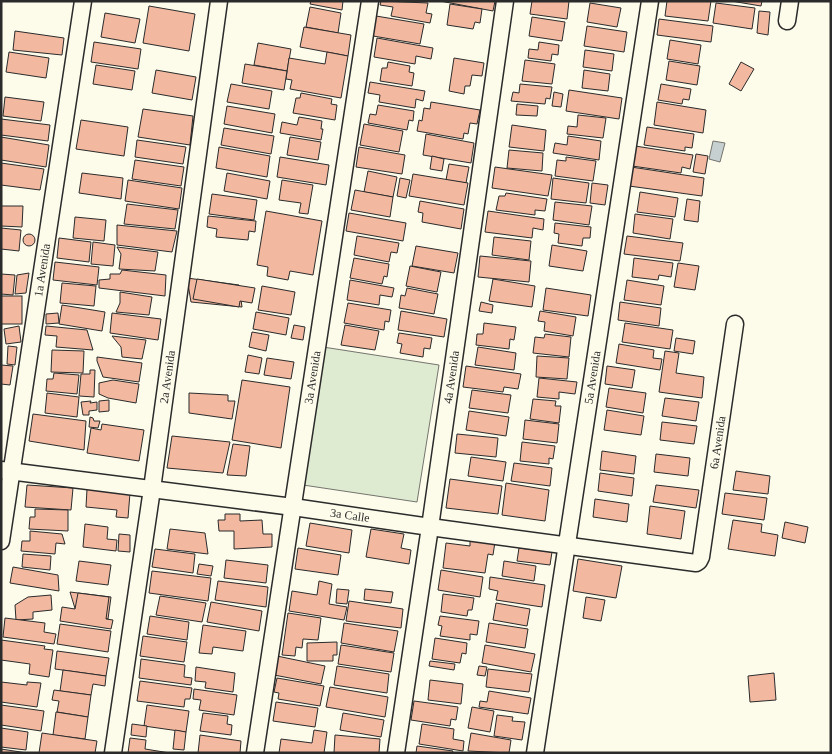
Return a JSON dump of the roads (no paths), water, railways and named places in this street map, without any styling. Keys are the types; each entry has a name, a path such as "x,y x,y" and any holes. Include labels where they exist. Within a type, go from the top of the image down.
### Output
{"street":[{"name":"1a Avenida","path":"1,541 7,471 83,1"},
{"name":"2a Avenida","path":"113,753 152,489 219,1"},
{"name":"3a Avenida","path":"255,753 370,1"},
{"name":"4a Avenida","path":"396,753 505,1"},
{"name":"5a Avenida","path":"535,753 650,1"},
{"path":"787,21 790,1"},
{"name":"6a Avenida","path":"699,561 735,324"},
{"name":"3a Calle","path":"7,471 293,507 696,563 699,561"}]}
